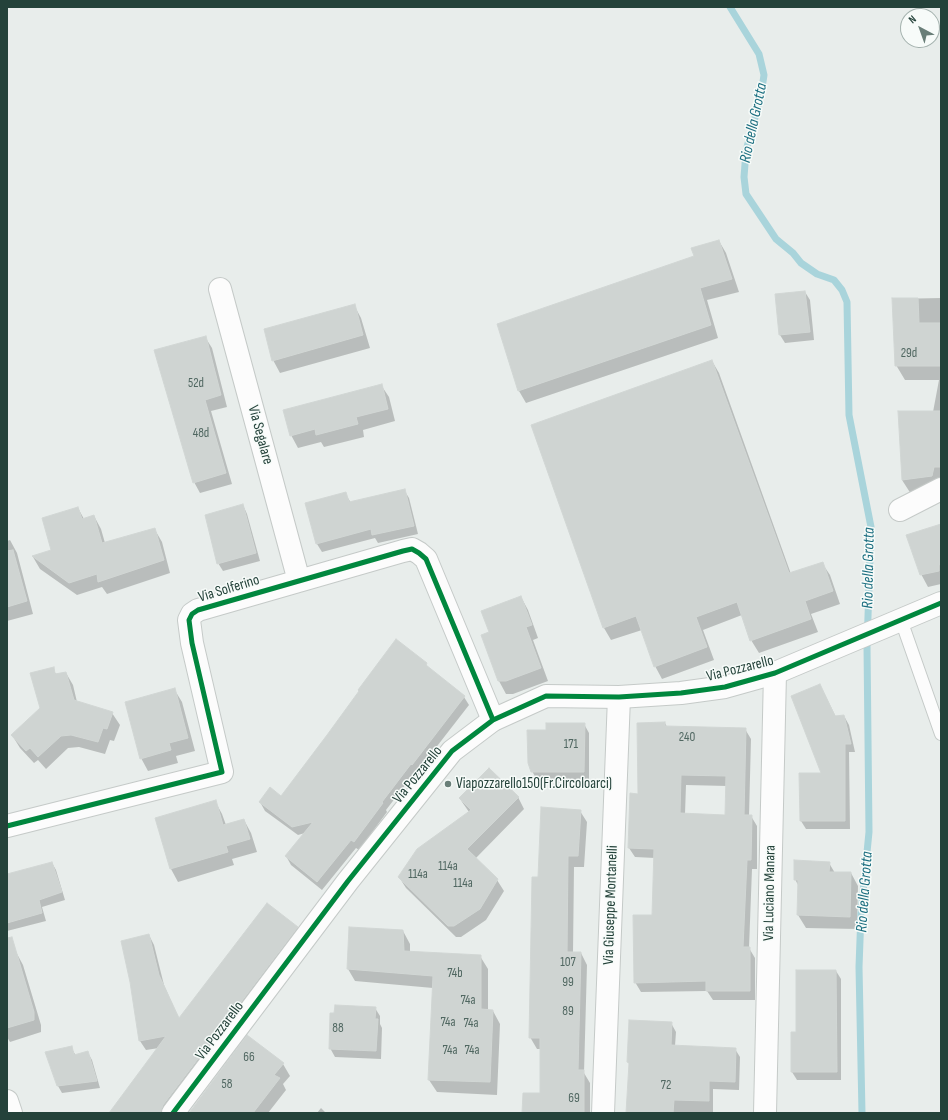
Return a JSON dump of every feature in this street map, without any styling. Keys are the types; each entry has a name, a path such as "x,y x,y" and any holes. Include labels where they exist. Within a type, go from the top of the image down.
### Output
{"street":[{"name":"Via Segalare","path":"220,289 300,581"},
{"path":"900,510 941,488"},
{"name":"Via Solferino","path":"7,826 222,772 192,643 189,620 192,614 198,610 402,551 412,549 426,559 493,720"},
{"name":"Via Pozzarello","path":"172,1113 348,881 452,750 493,720 546,696 619,697 681,693 726,687 775,673 941,603"},
{"name":"Via Luciano Manara","path":"765,1113 775,673"},
{"name":"Via Giuseppe Montanelli","path":"603,1113 619,697"},
{"path":"7,1101 11,1113"}],"lane":[{"path":"894,623 941,734"}],"building":[{"path":"719,240 732,279 700,288 711,325 518,391 497,324 694,256 691,248"},
{"path":"805,291 810,332 779,335 775,294"},
{"path":"892,298 918,298 919,323 941,323 941,366 895,366"},
{"path":"355,304 363,335 272,361 264,329"},
{"path":"206,336 221,395 205,400 226,473 193,483 154,350"},
{"path":"712,360 789,573 823,562 833,591 805,601 811,619 750,641 737,602 696,617 707,647 654,667 636,616 603,628 531,425"},
{"path":"382,384 388,409 356,417 358,424 316,435 315,429 290,436 283,410"},
{"path":"898,411 941,411 941,467 934,467 932,476 902,480"},
{"path":"405,489 414,526 372,535 371,529 316,544 305,503 346,492 349,502"},
{"path":"243,504 256,553 217,564 205,515"},
{"path":"78,507 82,519 94,515 102,543 155,528 164,560 98,582 97,574 69,583 32,556 51,550 42,518"},
{"path":"941,524 941,564 939,565 939,571 920,575 906,535"},
{"path":"13,550 27,601 7,607 7,551"},
{"path":"521,596 532,625 526,627 541,668 506,681 498,681 481,635 489,632 481,611"},
{"path":"396,639 427,663 426,665 465,696 382,802 383,803 354,842 351,840 317,882 285,856 313,822 292,827 259,802 270,787 281,796"},
{"path":"54,667 55,674 66,672 74,700 113,712 107,729 103,728 98,742 71,735 61,736 38,757 30,748 26,751 11,735 40,708 30,673"},
{"path":"820,684 835,716 844,715 851,744 845,744 845,821 800,821 799,773 821,773 791,696"},
{"path":"175,688 188,738 169,743 171,750 140,759 125,702"},
{"path":"665,722 665,726 746,728 744,815 752,815 751,860 747,860 743,947 750,947 750,991 706,991 706,981 634,983 633,915 652,915 654,849 628,848 630,793 638,794 637,723","holes":["681,775 726,776 725,815 680,813"]},
{"path":"546,723 585,723 584,772 531,772 528,763 527,730 546,730"},
{"path":"489,768 519,797 467,849 498,879 480,909 454,926 448,926 398,877 417,849 471,810 459,798"},
{"path":"216,800 223,825 244,819 250,839 226,846 228,852 170,869 155,818"},
{"path":"541,807 581,810 578,856 568,856 567,952 581,952 578,1070 584,1070 584,1113 522,1113 523,1093 540,1093 540,1038 529,1038 532,877 538,877"},
{"path":"794,860 830,862 829,872 851,872 850,917 797,915 798,880 794,880"},
{"path":"52,862 62,892 39,900 42,913 7,923 7,874"},
{"path":"267,903 298,927 163,1105 161,1113 109,1113 166,1036 139,1041 130,982 121,941 149,934 159,975 179,1018"},
{"path":"349,927 403,930 404,951 481,955 481,1009 493,1010 490,1082 428,1080 433,976 347,969"},
{"path":"12,937 34,1012 34,1020 7,1028 7,938"},
{"path":"796,970 836,970 837,1072 791,1072 791,1032 796,1032"},
{"path":"335,1005 376,1007 375,1019 378,1019 376,1051 329,1049 330,1013 334,1013"},
{"path":"629,1020 672,1022 671,1045 736,1048 735,1082 709,1081 709,1101 674,1100 673,1113 626,1113 629,1063 627,1062"},
{"path":"247,1035 284,1063 274,1075 280,1078 253,1113 189,1113"},
{"path":"72,1046 74,1055 88,1051 97,1081 57,1086 45,1052"}],"waterway":[{"name":"Rio della Grotta","path":"730,7 759,54 764,75 761,95 746,151 744,177 746,194 776,239 793,253 801,263 817,274 834,280 842,290 847,302 849,415 871,527 867,646 869,832 861,913 859,967 862,1113"}],"cycle path":[{"path":"7,826 222,772 192,643 189,620 192,614 198,610 412,549 426,559 493,720"},
{"path":"173,1113 348,881 452,751 493,720 546,696 619,697 681,693 725,687 775,673 941,603"}],"place":[{"name":"Viapozzarello150(Fr.Circoloarci)","path":"448,784"}]}
